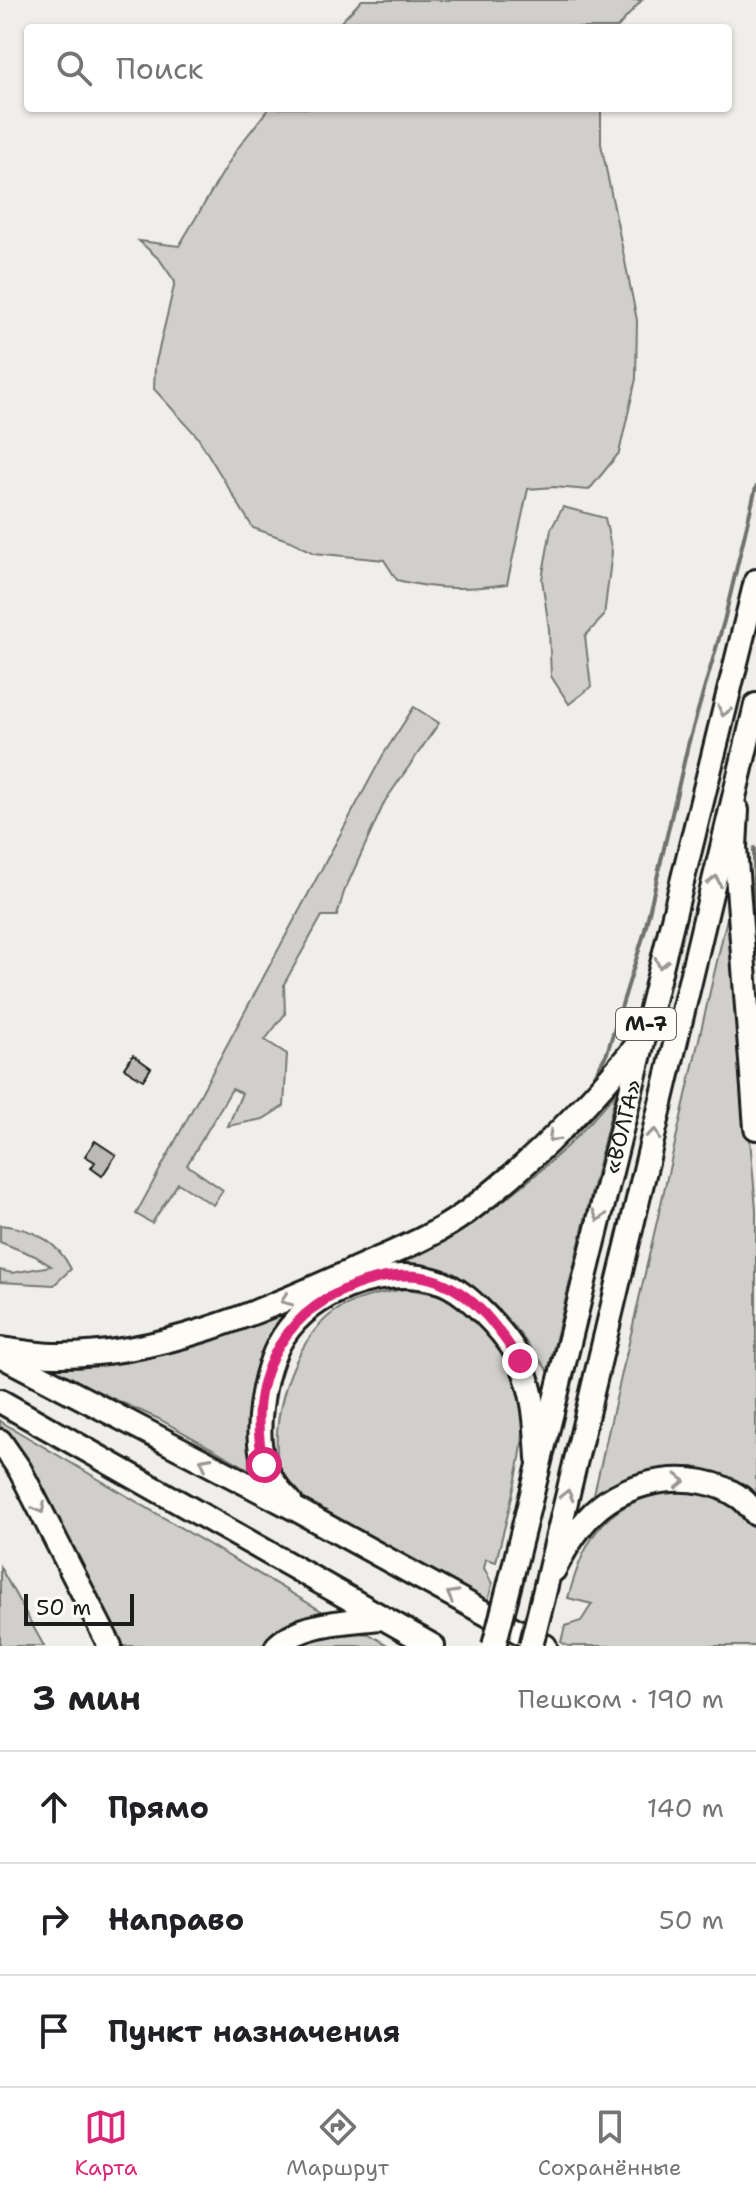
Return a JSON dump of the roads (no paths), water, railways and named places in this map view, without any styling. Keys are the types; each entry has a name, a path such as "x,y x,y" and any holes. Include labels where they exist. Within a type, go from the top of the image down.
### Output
{"main road":[{"name":"«ВОЛГА»","path":"494,1646 756,581"},
{"name":"«ВОЛГА»","path":"543,1595 756,705"},
{"path":"739,778 735,847 756,1128"},
{"path":"0,1352 53,1356 103,1352 173,1339 271,1307 406,1247 464,1214 514,1175 599,1092 643,1038"},
{"path":"299,1511 273,1485 259,1445 263,1392 271,1361 283,1337 299,1318 332,1294 372,1279 404,1276 435,1280 458,1291 500,1331 520,1361 535,1401 538,1467"},
{"path":"0,1352 545,1646"},
{"path":"0,1401 433,1646"},
{"path":"0,1441 20,1470 110,1646"},
{"path":"543,1595 568,1543 594,1511 622,1492 650,1483 675,1480 705,1482 739,1496 756,1514"},
{"name":"М-7","path":"531,1646 543,1595"},
{"path":"277,1646 295,1635 332,1623 380,1618"}],"waterway":[{"path":"590,1084 607,1053 644,934 688,745 724,621 756,487"},
{"path":"754,848 754,954"}]}
